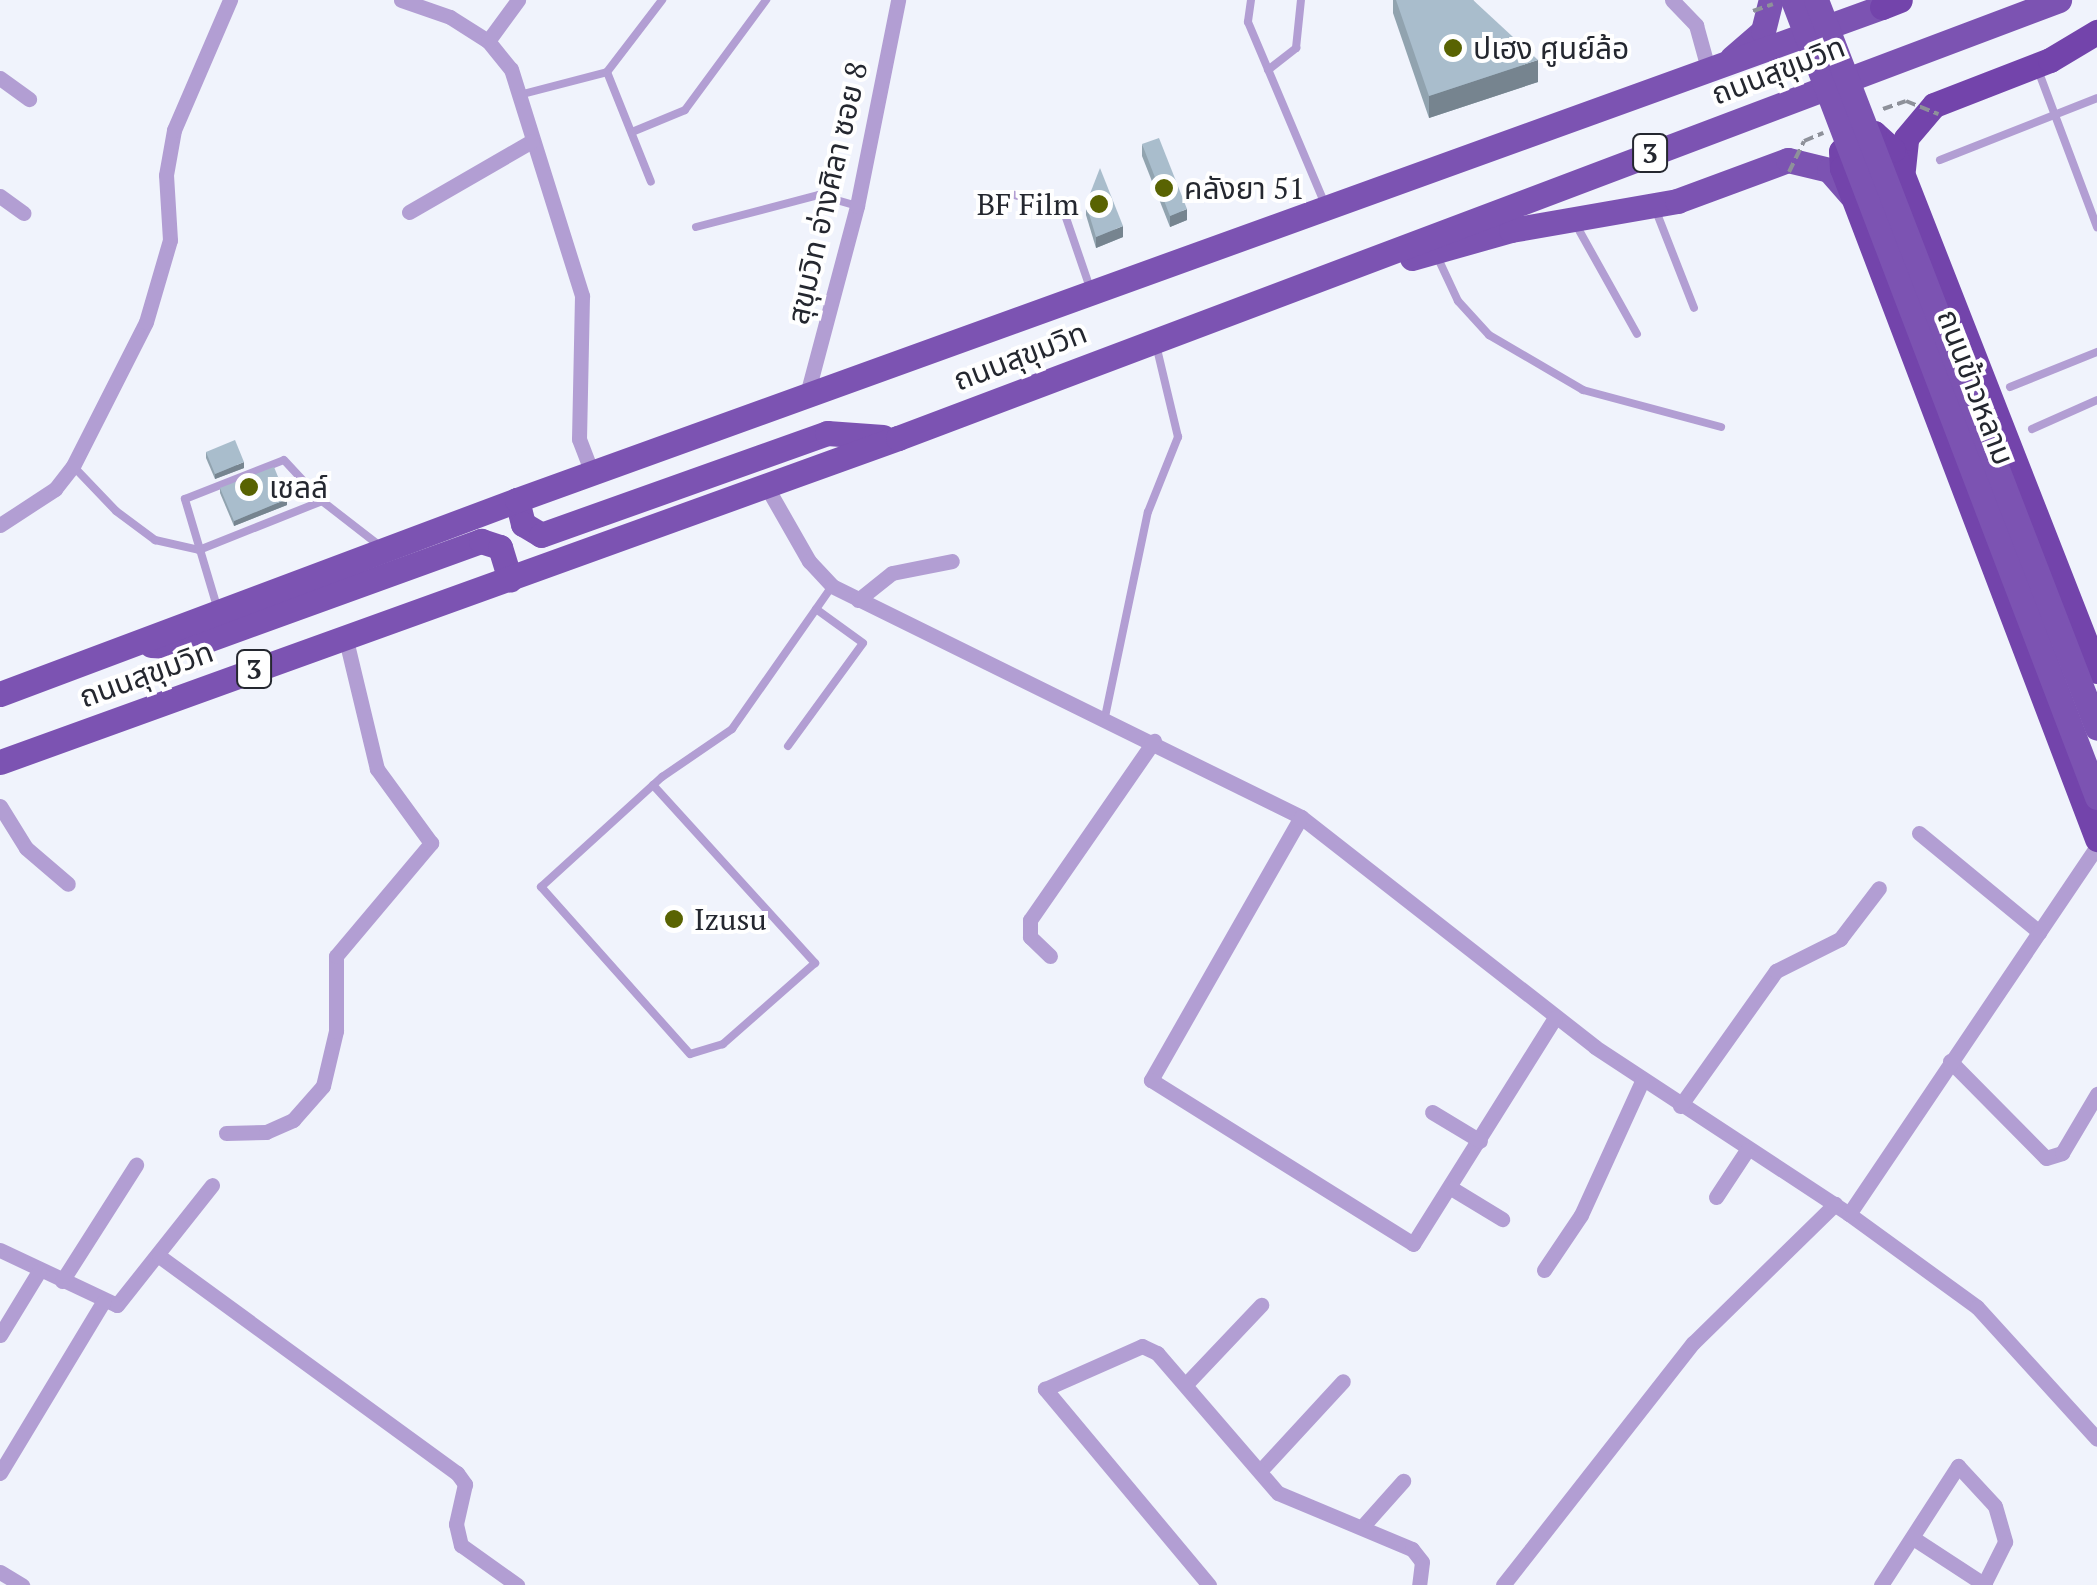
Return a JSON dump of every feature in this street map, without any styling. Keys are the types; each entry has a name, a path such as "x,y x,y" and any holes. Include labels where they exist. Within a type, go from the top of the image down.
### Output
{"highway":[{"path":"1904,182 1901,160 1917,119 1934,104 2036,65 2097,32"},
{"path":"2097,671 2085,614 1888,143 1874,133 1857,134 1840,160 2097,839"}],"main road":[{"path":"1715,70 1763,31 1771,0"},
{"name":"ถนนข้าวหลาม","path":"1794,0 2097,797"},
{"name":"ถนนข้าวหลาม","path":"1816,0 2097,728"},
{"path":"1844,0 1891,4"},
{"name":"ถนนสุขุมวิท","path":"0,762 898,438 2059,0"},
{"name":"ถนนสุขุมวิท","path":"0,694 517,500 1093,296 1891,4"},
{"path":"1242,306 1435,251 1573,219 1654,207 1788,160 1828,170 1856,203"},
{"path":"517,500 523,524 541,535 828,434 898,438"},
{"path":"140,644 188,647 481,540 500,547 510,580"}],"street":[{"path":"0,525 55,489 73,466 162,280 174,130 230,0"},
{"path":"402,0 450,16 488,41 511,69 582,296 578,439 592,473"},
{"path":"450,16 461,0"},
{"path":"488,41 518,0"},
{"name":"สุขุมวิท อ่างศิลา ซอย 8","path":"806,398 857,206 898,0"},
{"path":"1672,0 1696,26 1715,70"},
{"path":"0,78 28,99"},
{"path":"409,212 532,141"},
{"path":"0,196 23,214"},
{"path":"765,484 809,561 832,586 1154,741 1301,817 1555,1018 1642,1081 1842,1209 1977,1307 2097,1440"},
{"path":"858,600 892,573 952,561"},
{"path":"226,1133 266,1132 293,1120 323,1086 336,1031 336,956 431,843 377,768 346,636"},
{"path":"1050,956 1030,937 1030,920 1154,741"},
{"path":"0,806 26,848 68,884"},
{"path":"1301,817 1150,1080 1413,1244 1555,1018"},
{"path":"1919,833 2039,932"},
{"path":"1503,1585 1693,1343 1842,1209 1950,1061 2097,847"},
{"path":"1680,1106 1776,971 1840,939 1879,888"},
{"path":"1950,1061 2046,1158 2062,1153 2097,1094"},
{"path":"1544,1270 1581,1215 1642,1081"},
{"path":"1432,1112 1480,1141"},
{"path":"1716,1197 1747,1150"},
{"path":"62,1282 136,1165"},
{"path":"0,1250 39,1272 116,1305 129,1297 212,1185"},
{"path":"1451,1188 1502,1218"},
{"path":"159,1256 457,1473 465,1484 456,1524 461,1545 517,1585"},
{"path":"0,1335 39,1272"},
{"path":"0,1473 104,1302"},
{"path":"1188,1383 1261,1305"},
{"path":"1208,1585 1045,1389 1142,1346 1188,1383 1278,1492 1412,1549 1422,1562 1419,1585"},
{"path":"1260,1471 1343,1381"},
{"path":"1881,1585 1958,1466 1996,1506 2005,1542 1985,1584 1912,1538"},
{"path":"1362,1527 1403,1480"},
{"path":"0,1572 22,1585"}],"lane":[{"path":"519,95 606,72 662,0"},
{"path":"632,132 685,110 764,3 752,0"},
{"path":"1251,0 1248,22 1328,211"},
{"path":"1268,70 1296,48 1300,0"},
{"path":"2036,65 2097,227"},
{"path":"606,72 651,182"},
{"path":"1940,160 2097,98"},
{"path":"1011,194 1064,209 1093,296"},
{"path":"696,227 819,195 857,206"},
{"path":"1654,207 1694,308"},
{"path":"1573,219 1637,334"},
{"path":"1435,251 1458,301 1490,334 1583,390 1721,428"},
{"path":"1105,717 1148,512 1178,437 1154,339"},
{"path":"2010,387 2097,352"},
{"path":"2032,429 2097,400"},
{"path":"219,614 185,499 284,460 322,501 385,550"},
{"path":"73,466 156,540 199,550 322,501"},
{"path":"654,785 815,963 723,1044 690,1054 541,887 654,785 732,729 832,586"},
{"path":"788,746 862,642 816,609"}],"path":[{"path":"1879,111 1906,101 1938,114"}],"building":[{"name":"ปเฮง ศูนย์ล้อ","path":"1396,0 1473,0 1538,60 1429,96"},
{"name":"คลังยา 51","path":"1159,138 1187,209 1170,216 1142,144"},
{"name":"BF Film","path":"1100,168 1123,226 1096,237 1086,204"},
{"path":"235,440 244,462 215,474 206,452"},
{"path":"274,467 287,499 234,521 220,488"}],"place":[{"name":"ปเฮง ศูนย์ล้อ","path":"1453,48"},
{"name":"คลังยา 51","path":"1164,188"},
{"name":"BF Film","path":"1099,204"},
{"name":"เชลล์","path":"249,487"},
{"name":"Izusu","path":"674,919"}]}
